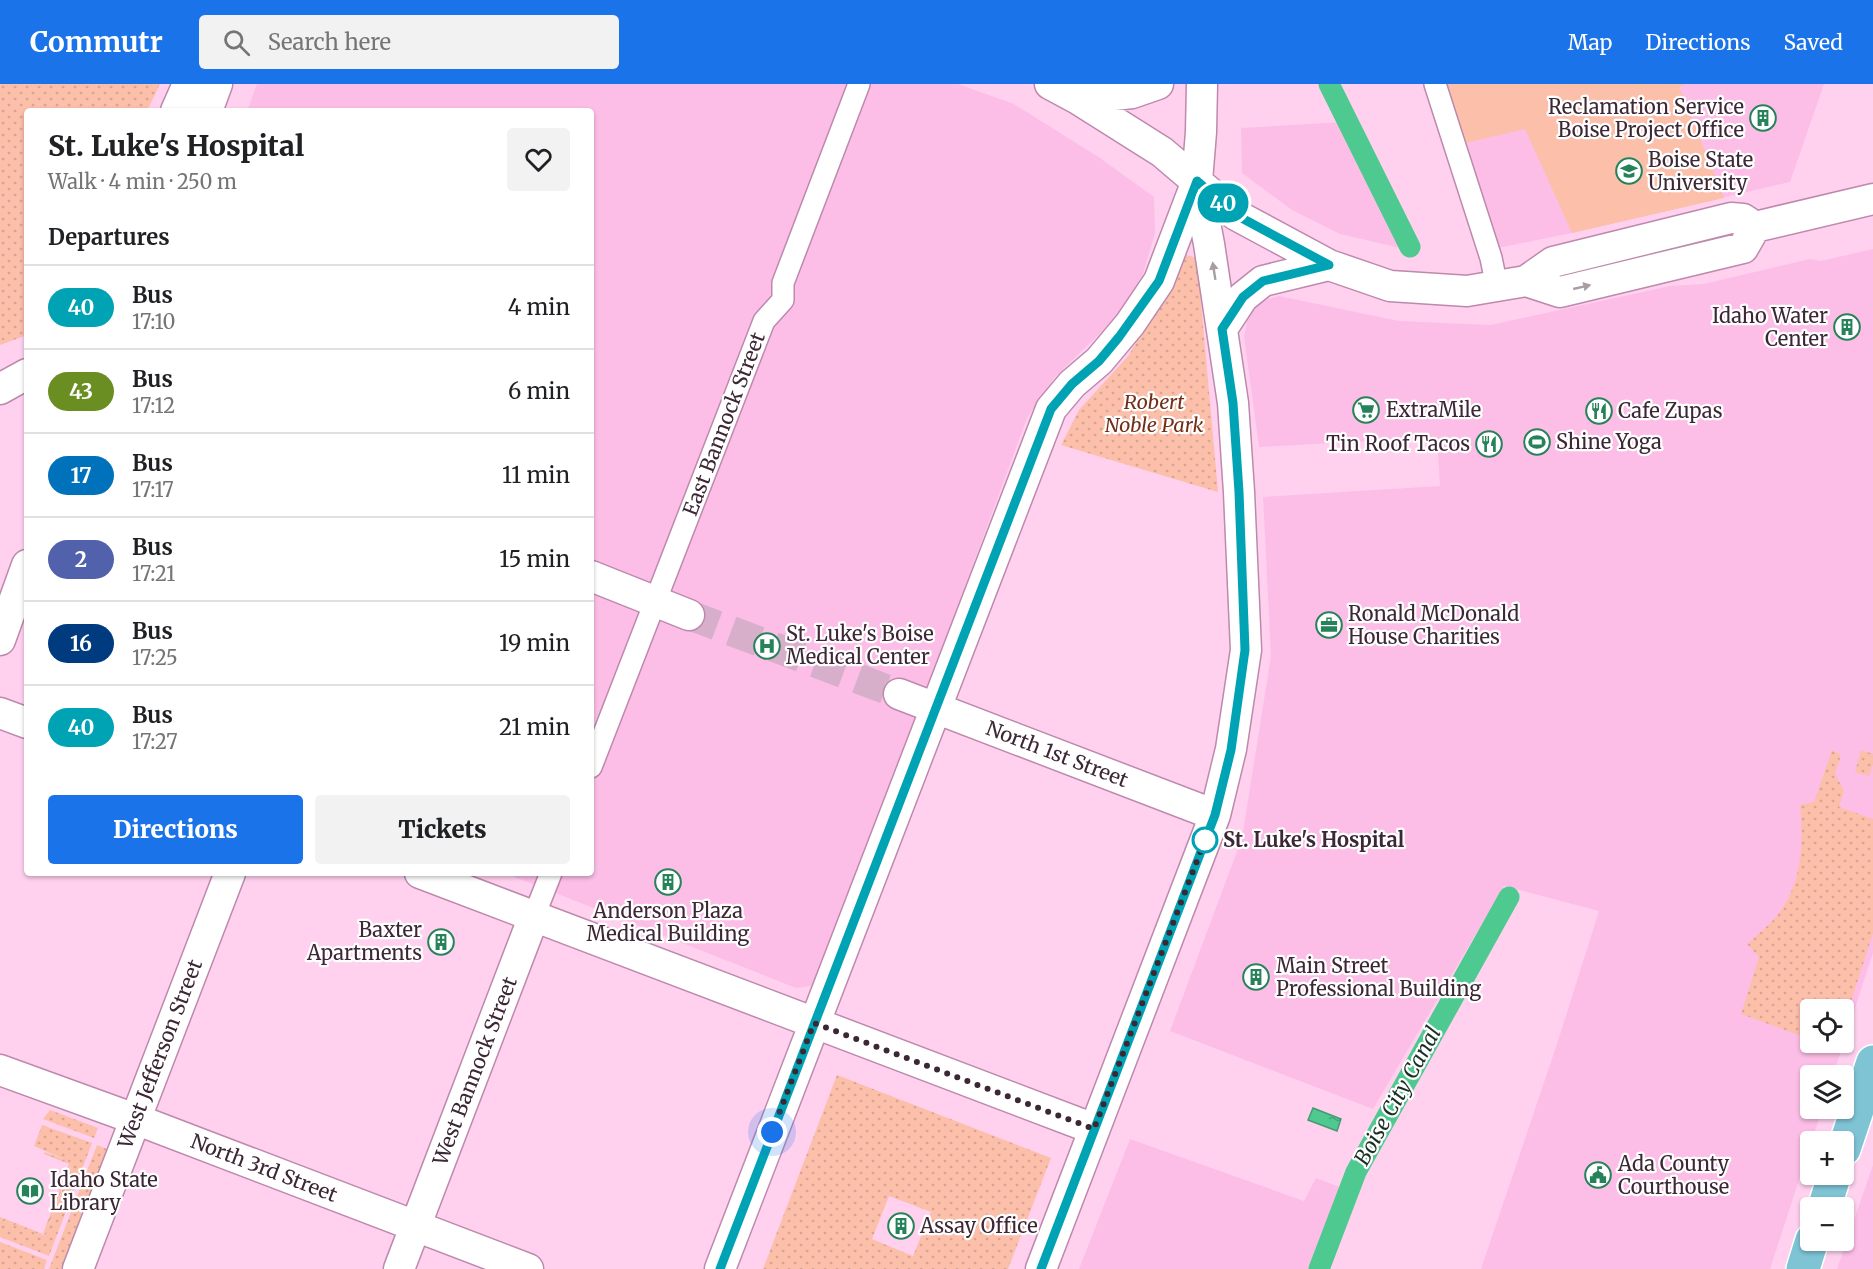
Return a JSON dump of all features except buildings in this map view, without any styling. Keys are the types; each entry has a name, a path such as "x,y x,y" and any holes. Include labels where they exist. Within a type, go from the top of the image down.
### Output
{"main road":[{"path":"177,108 188,84"},
{"path":"208,108 217,84"},
{"path":"1050,84 1162,152 1236,215 1329,265 1393,286 1467,291 1497,287 1526,281 1552,262 1731,218 1743,219 1755,227"},
{"path":"1078,99 1132,93 1158,84"},
{"path":"1041,1269 1215,815 1231,750 1245,650 1233,403 1197,181 1202,84"},
{"path":"720,1269 1051,409 1072,384 1099,361 1130,324 1159,281 1197,181"},
{"path":"1526,281 1560,292 1686,263 1743,248 1755,227 1873,199"},
{"path":"1609,248 1625,257 1671,250 1679,252 1686,263"},
{"path":"1222,329 1243,297 1263,281 1329,265"},
{"path":"0,640 24,573"},
{"path":"594,577 689,615"},
{"name":"North 1st Street","path":"899,694 1215,815"},
{"path":"0,713 24,722"},
{"name":"West Jefferson Street","path":"78,1269 229,876"},
{"path":"428,876 1094,1129"},
{"name":"West Bannock Street","path":"399,1269 534,916"},
{"name":"North 3rd Street","path":"0,1070 528,1269"},
{"path":"1850,1131 1868,1076"},
{"path":"1803,1269 1809,1251"}],"street":[{"name":"East Bannock Street","path":"655,601 764,321 783,300 783,283 859,84"},
{"path":"1435,84 1491,258 1497,287"},
{"path":"594,759 655,601"},
{"name":"West Bannock Street","path":"534,916 550,876"}],"shaded area":[{"name":"St. Luke's Boise Medical Center","path":"257,84 958,84 1014,104 1100,158 1154,197 1155,233 1143,274 1120,314 1055,377 1027,418 820,981 811,986 796,988 513,876 594,876 594,108 248,108"},
{"path":"1437,84 1824,84 1790,182 1498,248"},
{"path":"1343,122 1409,250 1340,234 1292,210 1242,173 1241,128"},
{"path":"1873,249 1873,953 1854,1011 1854,999 1800,999 1800,1053 1840,1053 1836,1065 1800,1065 1800,1119 1819,1119 1815,1131 1800,1131 1800,1177 1770,1269 1481,1269 1599,911 1504,886 1373,1109 1170,1031 1242,838 1271,656 1263,497 1440,486 1437,437 1259,447 1244,337 1248,316 1262,301 1279,296 1399,321 1491,325 1670,286 1704,284 1810,259 1821,261"},
{"path":"1130,1139 1304,1201 1316,1178 1350,1191 1323,1269 1079,1269"},
{"path":"1873,1165 1873,1269 1837,1269 1843,1251 1854,1251 1854,1220"}],"green space":[{"path":"0,84 160,84 148,108 24,108 24,336 0,345"},
{"name":"Boise State University","path":"1437,84 1685,84 1679,87 1724,198 1572,233 1525,129 1462,144"},
{"name":"Robert Noble Park","path":"1186,255 1197,258 1218,492 1061,445 1079,410 1129,355"},
{"path":"1832,750 1841,755 1835,774 1844,791 1839,807 1873,819 1873,933 1852,999 1800,999 1800,1035 1741,1014 1759,957 1747,944 1775,918 1791,893 1801,850 1800,805 1814,802"},
{"path":"1861,750 1873,754 1869,776 1855,772"},
{"path":"837,1075 1051,1158 1008,1269 763,1269","holes":["889,1196 931,1212 913,1256 872,1239"]},
{"path":"50,1110 98,1128 94,1138 43,1119"},
{"path":"42,1125 92,1143 49,1256 0,1237 0,1220 43,1235 71,1168 68,1161 34,1146"},
{"path":"97,1145 107,1149 61,1269 49,1269"},
{"path":"45,1152 68,1161 71,1165 46,1232 43,1234 69,1164 44,1154"},
{"path":"0,1217 43,1234 0,1220"},
{"path":"0,1242 47,1260 44,1269 0,1269"}],"water":[{"path":"1313,1108 1341,1119 1337,1131 1308,1120"}],"waterway":[{"name":"Boise City Canal","path":"1329,84 1410,247"},
{"name":"Boise City Canal","path":"1319,1269 1356,1172 1509,897"}],"tunnel":[{"path":"689,615 899,694"}],"bus line":[{"name":"40","path":"720,1269 1051,409 1072,384 1099,361 1130,324 1159,281 1197,181 1236,215 1329,265 1263,281 1243,297 1222,329 1233,403 1237,458 1245,650 1231,750 1215,815 1041,1269"}],"place":[{"name":"Reclamation Service Boise Project Office","path":"1763,118"},
{"name":"Boise State University","path":"1629,171"},
{"name":"Idaho Water Center","path":"1847,327"},
{"name":"ExtraMile","path":"1366,410"},
{"name":"Cafe Zupas","path":"1599,411"},
{"name":"Shine Yoga","path":"1537,442"},
{"name":"Tin Roof Tacos","path":"1489,444"},
{"name":"Ronald McDonald House Charities","path":"1329,625"},
{"name":"St. Luke's Boise Medical Center","path":"767,646"},
{"name":"St. Luke's Hospital","path":"1205,840"},
{"name":"Anderson Plaza Medical Building","path":"668,882"},
{"name":"Baxter Apartments","path":"441,942"},
{"name":"Main Street Professional Building","path":"1256,977"},
{"name":"Ada County Courthouse","path":"1598,1175"},
{"name":"Idaho State Library","path":"30,1191"},
{"name":"Assay Office","path":"901,1226"}],"route":[{"path":"772,1132 814,1023 1094,1129 1205,840"}]}
